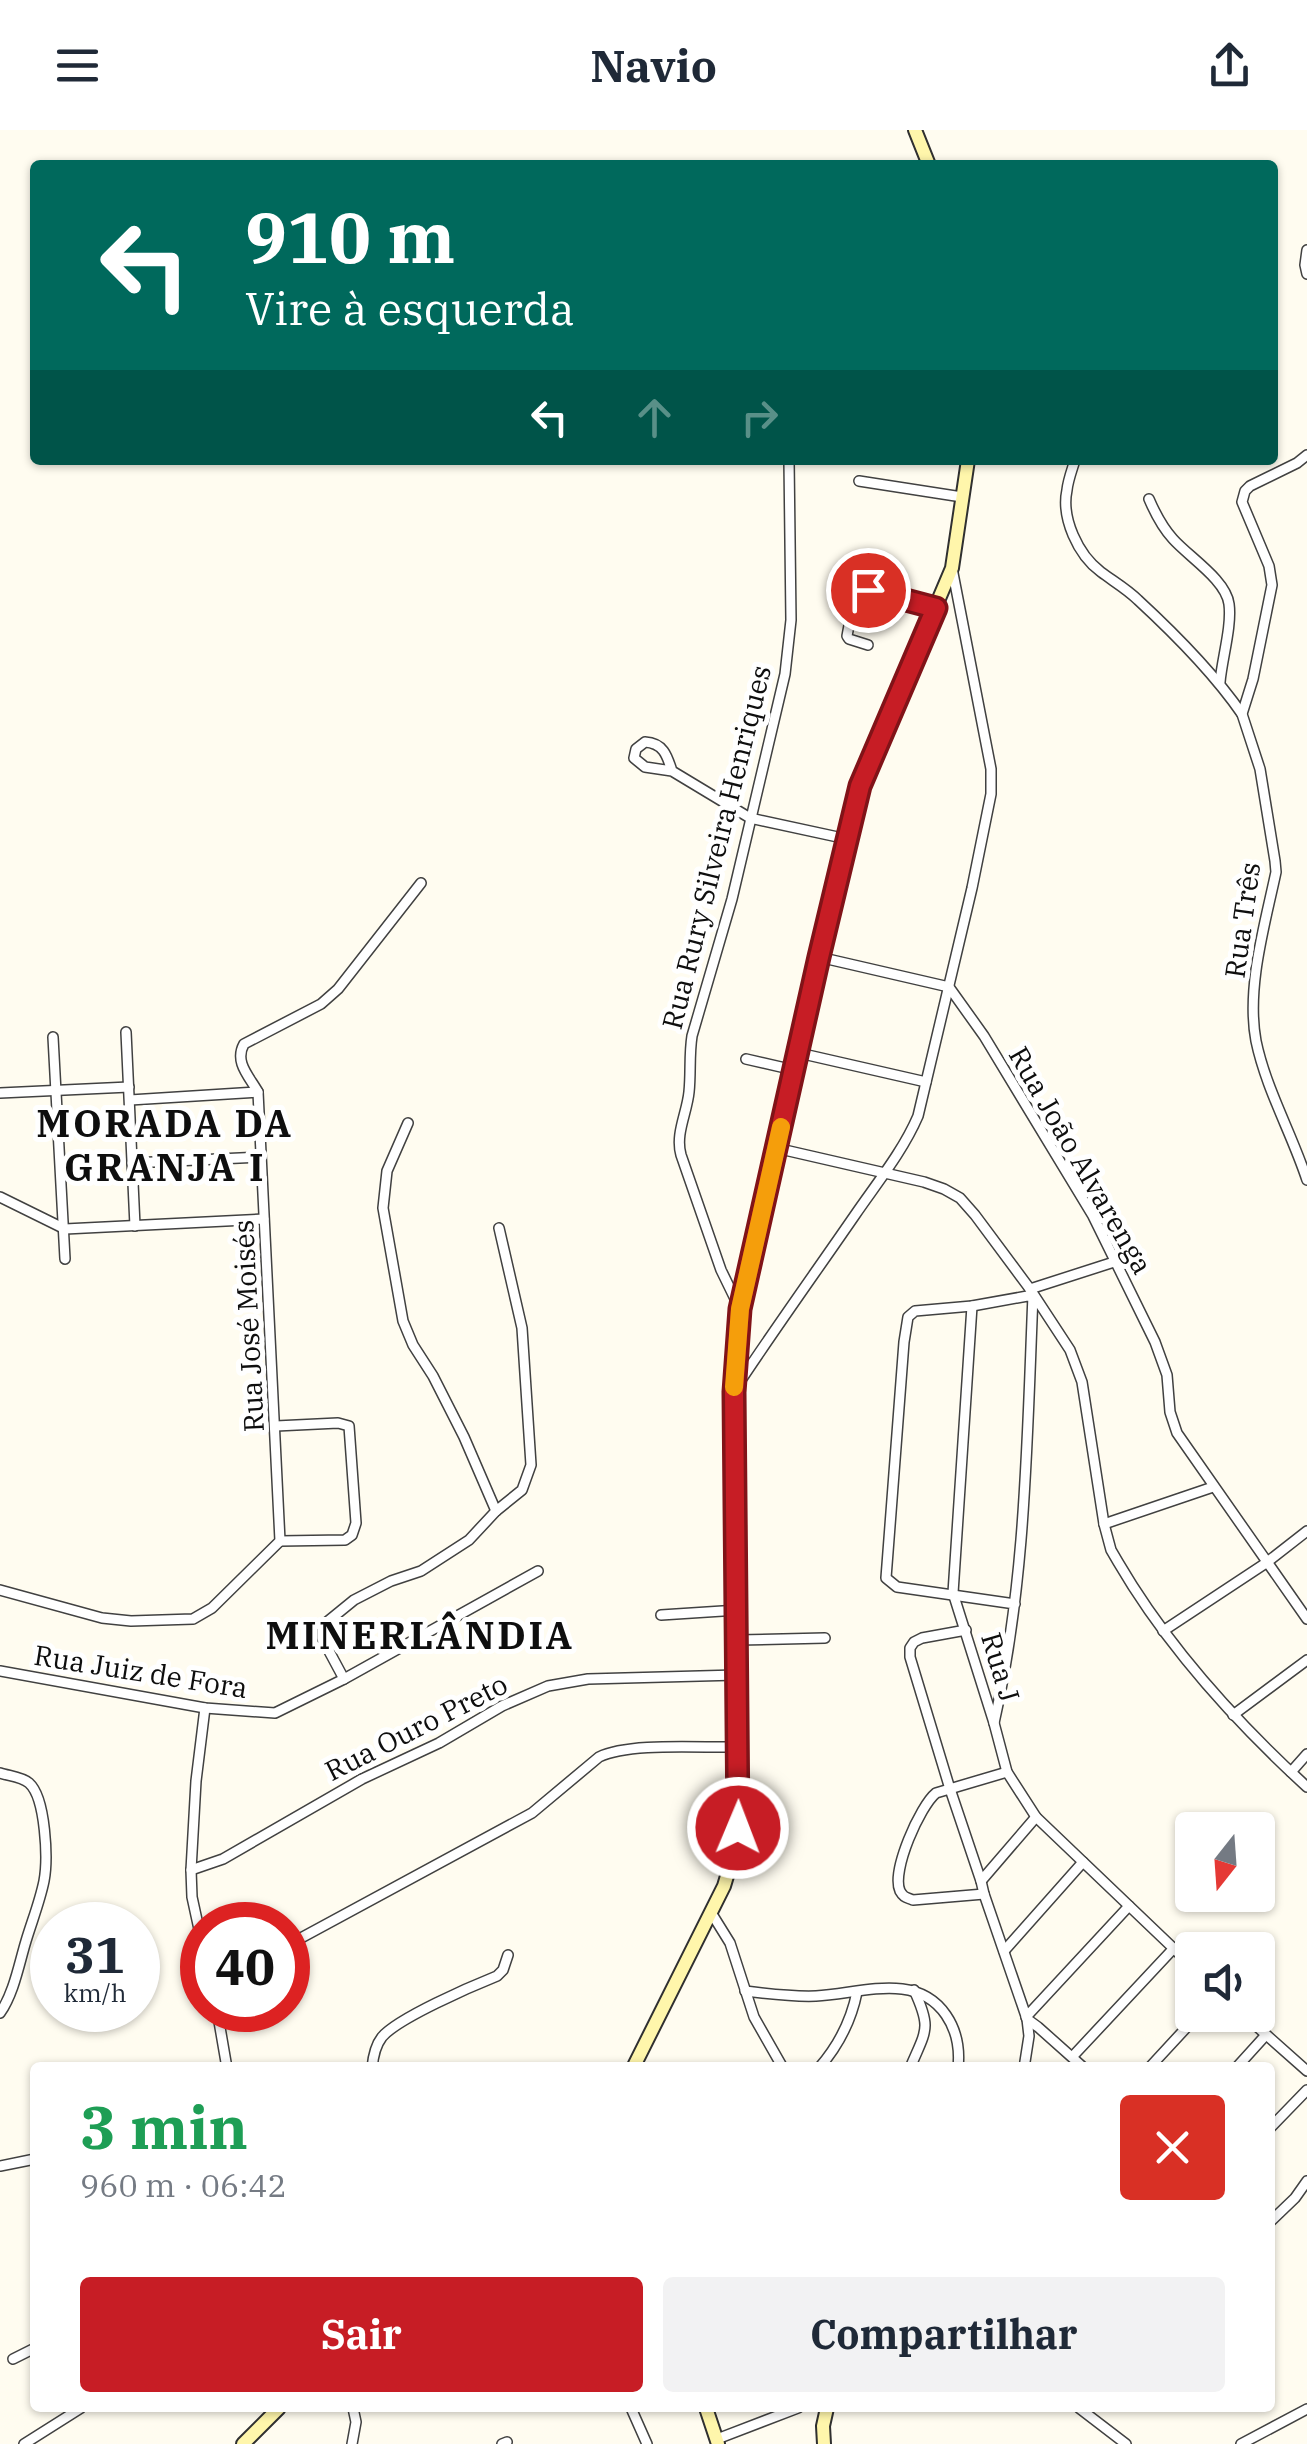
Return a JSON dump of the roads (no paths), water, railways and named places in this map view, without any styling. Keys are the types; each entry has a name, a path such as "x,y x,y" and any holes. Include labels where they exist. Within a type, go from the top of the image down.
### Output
{"street":[{"path":"915,130 927,160"},
{"path":"1307,250 1307,274"},
{"path":"1242,714 1272,584 1242,499 1250,486 1307,456"},
{"name":"Rua Rury Silveira Henriques","path":"740,1309 721,1270 678,1142 689,1095 692,1036 732,899 785,674 791,620 789,465"},
{"path":"640,2062 712,1914 732,1863 740,1812 734,1392 740,1309 860,786 952,568 967,465"},
{"name":"Rua Três","path":"1074,465 1066,506 1074,534 1088,560 1136,597 1220,682 1242,714 1260,768 1276,872 1254,997 1256,1038 1268,1082 1306,1176"},
{"path":"859,482 962,498"},
{"path":"1149,499 1167,532 1218,582 1228,600 1220,682"},
{"path":"734,1392 911,1133 918,1116 990,794 991,769 952,568"},
{"path":"868,645 847,636 854,599 861,591 888,594 936,608"},
{"path":"672,770 750,818 847,839"},
{"name":"Rua José Moisés","path":"280,1541 258,1092 239,1059 244,1044 321,1004 338,989 421,884"},
{"path":"819,957 949,986"},
{"name":"Rua João Alvarenga","path":"949,986 1094,1216 1155,1342 1167,1376 1170,1412 1177,1433 1307,1619"},
{"path":"126,1032 135,1226"},
{"path":"53,1037 65,1259"},
{"path":"798,1053 926,1082"},
{"path":"746,1059 794,1070"},
{"path":"0,1093 129,1087"},
{"path":"130,1100 258,1092"},
{"path":"408,1122 388,1171 383,1208 403,1321 412,1345 434,1376 464,1437 496,1511"},
{"path":"776,1148 924,1182 960,1198 975,1214 1070,1350 1082,1382 1111,1550 1163,1632 1233,1715 1307,1787"},
{"path":"132,1163 261,1158"},
{"path":"0,1198 65,1229 264,1219"},
{"path":"344,1679 322,1638 327,1622 354,1600 421,1571 469,1540 522,1490 532,1465 522,1328 499,1228"},
{"path":"1015,1604 897,1587 885,1574 908,1317 915,1310 972,1306 1032,1292 1114,1262"},
{"path":"994,1723 1015,1604 1028,1429 1032,1292"},
{"name":"Rua J","path":"972,1306 953,1593 1006,1772 1036,1817 1174,1948"},
{"path":"736,1358 753,1362"},
{"path":"0,1590 102,1618 194,1618 212,1608 280,1541 344,1540 352,1535 356,1523 350,1428 338,1423 276,1426"},
{"path":"1104,1524 1213,1487"},
{"path":"1163,1632 1307,1531"},
{"name":"Rua Juiz de Fora","path":"0,1670 205,1708 275,1713 538,1571"},
{"path":"661,1615 738,1610"},
{"path":"966,1630 922,1638 914,1642 910,1651 950,1790 1026,2018 1029,2036 1025,2062"},
{"path":"738,1640 825,1638"},
{"path":"1233,1715 1307,1660"},
{"name":"Rua Ouro Preto","path":"191,1870 224,1858 362,1779 548,1686 588,1679 738,1675"},
{"path":"193,1902 191,1870 196,1782 205,1708"},
{"path":"310,1933 532,1813 610,1752 630,1748 738,1748"},
{"path":"1291,1772 1307,1754"},
{"path":"984,1894 913,1900 904,1896 899,1886 904,1853 921,1810 936,1793 1006,1772"},
{"path":"0,1773 22,1779 36,1792 46,1856 38,1904 10,1996 0,2013"},
{"path":"982,1881 1036,1817"},
{"path":"1004,1951 1083,1862"},
{"path":"1026,2018 1129,1906"},
{"path":"712,1914 730,1943 754,2016 780,2062"},
{"path":"1072,2056 1174,1948"},
{"path":"373,2062 383,2036 399,2023 497,1976 508,1955"},
{"path":"746,1990 812,1996 890,1987 914,1990 940,2006 953,2026 958,2062"},
{"path":"912,2062 926,2024 914,1990"},
{"path":"824,2062 846,2032 857,1992"},
{"path":"1026,2018 1078,2062"},
{"path":"221,2032 227,2062"},
{"path":"1155,2062 1182,2032"},
{"path":"1261,2032 1307,2071"},
{"path":"1241,2062 1265,2036"},
{"path":"1275,2123 1307,2090"},
{"path":"0,2166 30,2160"},
{"path":"1275,2217 1307,2180"},
{"path":"13,2359 30,2350"},
{"path":"1241,2444 1307,2409"},
{"path":"24,2444 75,2412"},
{"path":"244,2444 275,2412"},
{"path":"352,2444 354,2412"},
{"path":"634,2412 647,2444"},
{"path":"707,2412 718,2442 789,2412"},
{"path":"824,2444 822,2426 827,2412"},
{"path":"1084,2412 1126,2444"}],"district":[{"name":"MORADA DA GRANJA I","path":"165,1144"},
{"name":"MINERLÂNDIA","path":"420,1634"}]}
